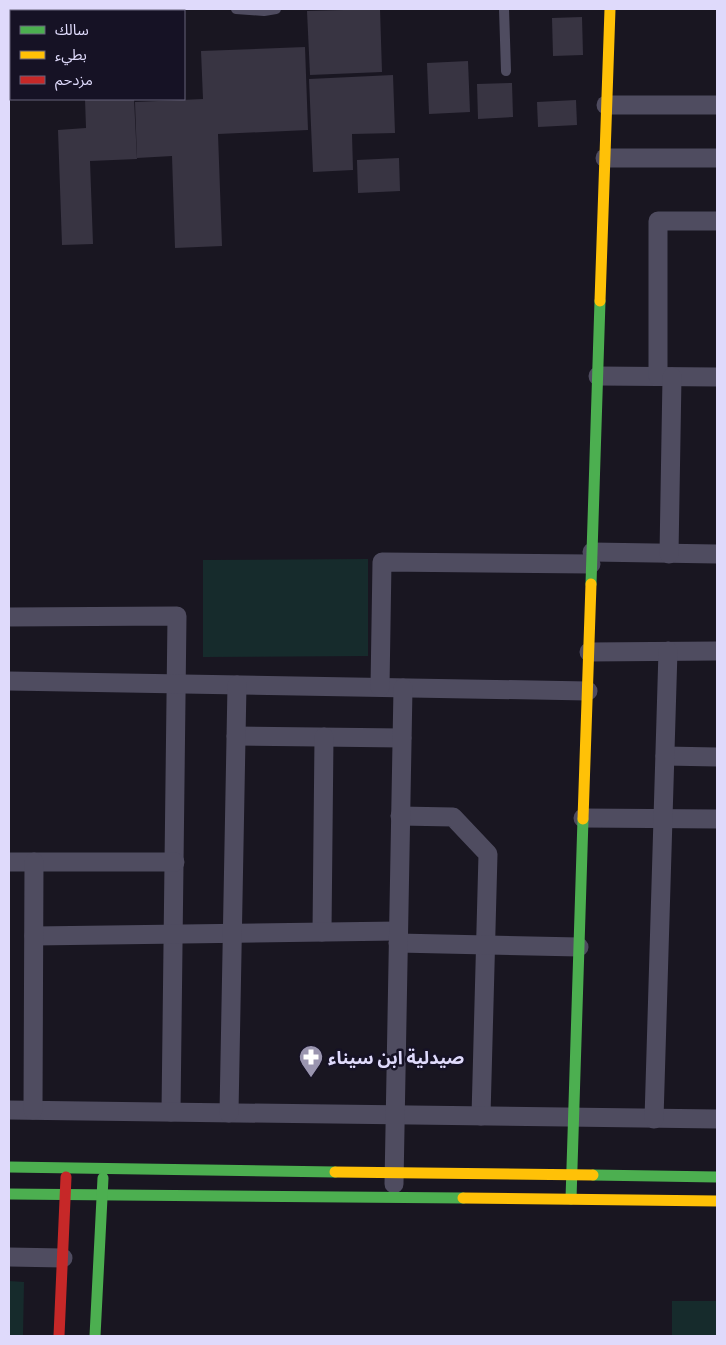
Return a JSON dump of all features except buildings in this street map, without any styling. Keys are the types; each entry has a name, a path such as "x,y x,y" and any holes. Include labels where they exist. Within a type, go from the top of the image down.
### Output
{"main road":[{"path":"571,1199 610,9"},
{"path":"9,1167 717,1177"},
{"path":"59,1336 67,1168"},
{"path":"95,1336 103,1169"},
{"path":"9,1194 717,1200"}],"street":[{"path":"606,105 717,105"},
{"path":"605,158 717,158"},
{"path":"669,554 665,376 658,221 717,221"},
{"path":"598,376 717,377"},
{"path":"380,687 382,562 717,554"},
{"path":"9,617 177,616 171,1112"},
{"path":"654,1119 668,651"},
{"path":"589,652 717,651"},
{"path":"9,681 588,691"},
{"path":"229,1113 237,685"},
{"path":"393,1198 403,688"},
{"path":"236,736 402,738"},
{"path":"322,932 324,737"},
{"path":"665,756 717,757"},
{"path":"400,816 453,817 488,854 481,1116"},
{"path":"583,818 717,819"},
{"path":"9,862 175,862"},
{"path":"33,1110 34,862"},
{"path":"34,936 322,932 485,945 579,947"},
{"path":"9,1110 717,1120"},
{"path":"9,1257 63,1258"}],"lane":[{"path":"236,9 264,11 276,9"},
{"path":"504,9 506,71"}],"green space":[{"path":"368,559 368,656 203,657 203,560"},
{"path":"9,1281 24,1282 23,1336 9,1336"},
{"path":"672,1301 717,1301 717,1336 672,1336"}],"traffic: fast":[{"path":"591,584 600,301"},
{"path":"571,1199 583,819"},
{"path":"9,1167 335,1172"},
{"path":"593,1175 717,1177"},
{"path":"95,1336 103,1178"},
{"path":"9,1194 463,1198"}],"traffic: slow":[{"path":"600,301 610,9"},
{"path":"583,819 591,584"},
{"path":"335,1172 593,1175"},
{"path":"463,1198 717,1201"}],"traffic: jam":[{"path":"59,1336 66,1177"}],"place":[{"name":"صيدلية ابن سيناء","path":"311,1078"}]}
